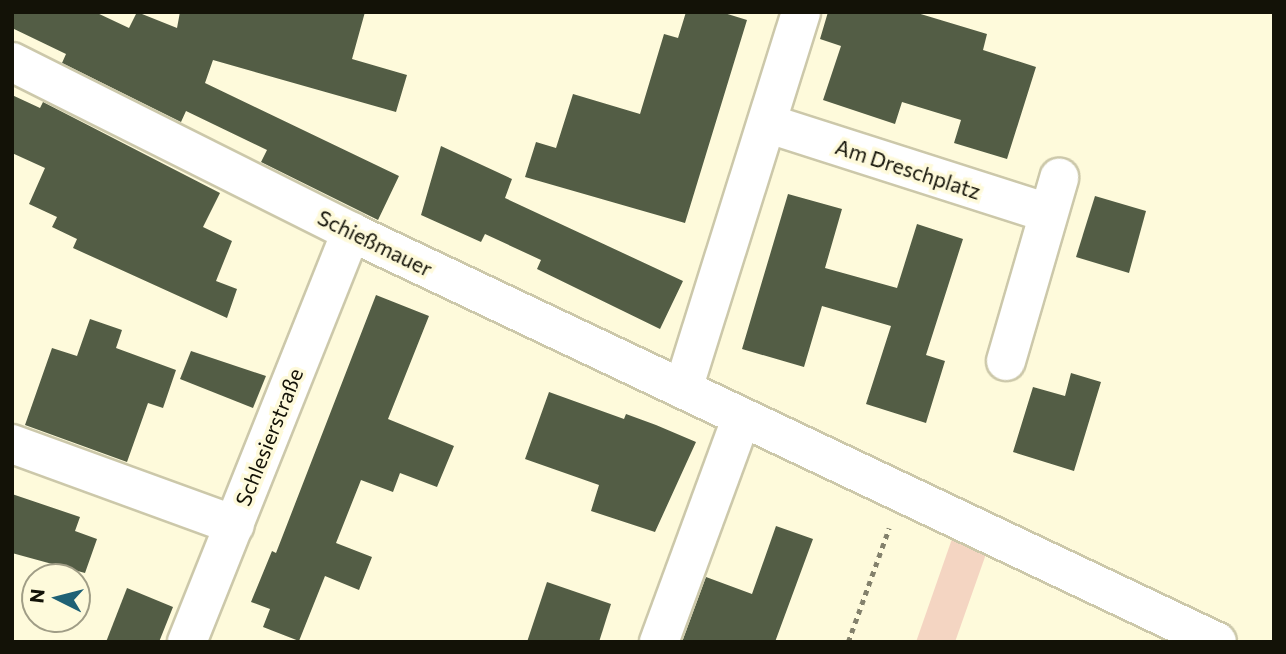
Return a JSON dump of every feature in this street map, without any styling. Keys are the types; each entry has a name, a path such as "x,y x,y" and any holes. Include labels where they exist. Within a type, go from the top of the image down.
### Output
{"street":[{"path":"682,390 769,124 801,12"},
{"name":"Schießmauer","path":"12,62 351,232 741,419 1217,642"},
{"name":"Am Dreschplatz","path":"769,124 1054,195 1006,360"},
{"name":"Schlesierstraße","path":"187,642 351,232"},
{"path":"659,642 741,419"},
{"path":"12,444 235,525"}],"path":[{"path":"848,642 902,494"}],"shaded area":[{"path":"953,536 986,554 955,642 916,642"}],"building":[{"path":"12,12 95,12 129,28 137,12 177,28 180,12 365,12 352,59 407,75 396,112 213,60 205,83 399,176 378,220 261,162 267,150 186,111 181,122 62,63 66,54 12,28"},
{"path":"686,12 721,12 747,20 685,223 525,177 536,142 556,148 573,94 640,114 664,34 678,38"},
{"path":"828,12 914,12 987,34 983,50 1036,67 1007,159 954,143 961,120 902,102 895,124 823,100 841,46 820,39"},
{"path":"12,95 40,108 43,102 220,193 203,227 232,241 216,281 237,289 227,318 73,248 77,239 52,227 57,217 29,204 45,168 12,153"},
{"path":"441,146 512,179 505,198 683,281 660,329 537,269 541,260 485,234 481,242 421,215"},
{"path":"788,194 842,209 825,268 897,288 917,224 963,239 926,355 945,361 926,423 866,404 891,326 822,306 804,367 742,349"},
{"path":"1095,196 1146,211 1129,273 1076,257"},
{"path":"376,295 429,316 388,419 454,446 437,487 400,473 393,492 361,480 336,543 372,557 359,590 325,576 299,641 263,627 270,609 251,602 272,551 276,553"},
{"path":"90,319 122,330 116,348 176,370 163,408 148,403 127,462 25,425 52,348 77,356"},
{"path":"191,351 266,376 253,408 180,379"},
{"path":"1071,373 1101,382 1074,471 1013,452 1033,387 1065,396"},
{"path":"549,392 624,419 626,414 696,442 655,532 591,511 599,485 525,459"},
{"path":"12,494 80,517 75,531 97,539 89,563 48,563 12,553"},
{"path":"776,526 813,539 775,642 682,642 706,577 752,594"},
{"path":"547,582 611,604 599,642 527,642"},
{"path":"127,588 173,607 159,642 106,642"}]}
